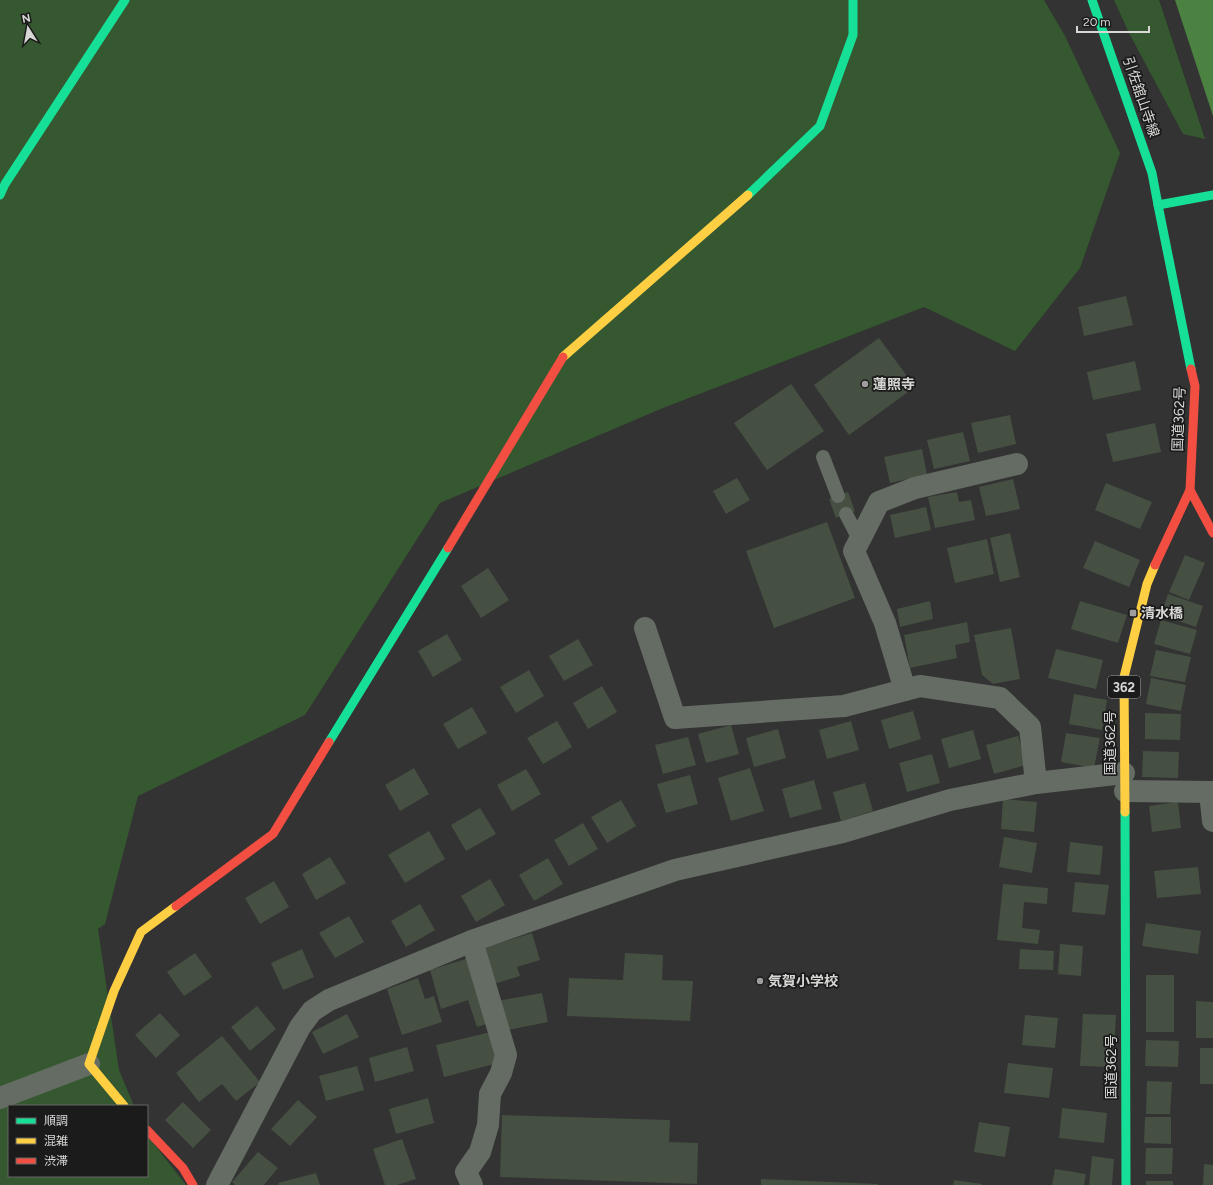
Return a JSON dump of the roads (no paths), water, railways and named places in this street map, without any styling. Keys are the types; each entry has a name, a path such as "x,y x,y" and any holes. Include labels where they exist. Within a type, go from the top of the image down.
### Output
{"main road":[{"path":"0,195 5,184 125,0"},
{"path":"123,1105 89,1064 114,991 141,932 273,834 365,681 469,516 564,356 740,201 820,126 853,35 852,0"},
{"name":"引佐舘山寺線","path":"1092,0 1152,173 1158,205"},
{"path":"1158,205 1213,195"},
{"name":"国道362号","path":"1126,1185 1124,677 1147,584 1190,490 1195,386 1158,205"},
{"path":"1190,490 1213,533"},
{"path":"148,1131 183,1168 193,1185"}],"street":[{"path":"905,690 884,623 854,551 859,539 879,502 915,488 1017,464"},
{"path":"645,628 675,718 844,706 920,686 1000,698 1030,727 1036,783"},
{"path":"217,1185 300,1027 312,1011 329,1000 472,941 675,870 843,832 950,800 1036,783 1125,782 1212,792 1213,821"},
{"path":"472,941 506,1055 501,1073 490,1094 488,1125 480,1152 466,1172 472,1185"},
{"path":"0,1098 89,1064"}],"lane":[{"path":"823,457 838,496"},
{"path":"846,514 859,539"}],"place":[{"name":"蓮照寺","path":"865,384"},
{"name":"清水橋","path":"1133,613"},
{"name":"気賀小学校","path":"760,981"}]}
